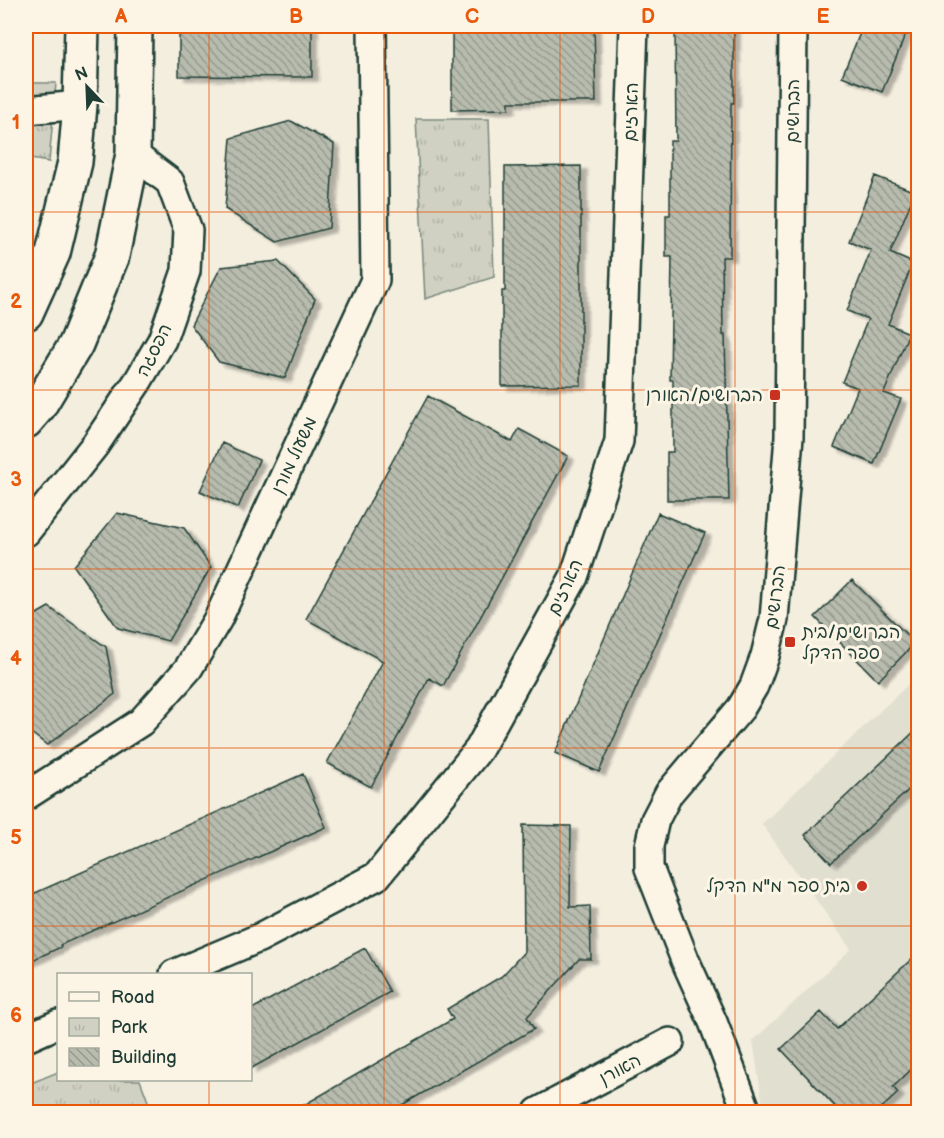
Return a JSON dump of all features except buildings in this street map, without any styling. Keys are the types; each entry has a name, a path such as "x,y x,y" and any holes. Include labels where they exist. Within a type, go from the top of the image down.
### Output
{"street":[{"path":"26,313 53,253 75,162 80,105 82,26"},
{"path":"26,421 39,406 76,344 112,256 133,154 135,26"},
{"name":"משעול מורן","path":"26,796 141,722 188,669 218,619 375,280 372,26"},
{"name":"הארזים","path":"179,973 259,938 376,876 479,749 574,577 619,441 634,26"},
{"name":"הברושים","path":"747,1113 713,1022 685,960 649,868 649,846 655,820 669,793 741,708 754,686 765,656 774,619 789,437 793,26"},
{"path":"26,110 80,105"},
{"name":"הפסגה","path":"26,532 95,445 138,381 162,340 186,271 188,230 170,182 133,154"},
{"path":"26,1038 57,1024"},
{"name":"האורן","path":"538,1113 670,1042"}],"shaded area":[{"name":"בית ספר מ\"מ הדקל","path":"918,675 918,1112 764,1112 753,1041 851,949 762,824"}],"green space":[{"path":"26,83 56,83 49,162 26,158"},
{"path":"416,119 489,119 494,277 425,299"},
{"path":"57,1072 57,1081 140,1081 152,1112 26,1112 26,1085"}],"place":[{"name":"הברושים/האורן","path":"775,395"},
{"name":"הברושים/בית ספר הדקל","path":"790,642"},
{"name":"בית ספר מ\"מ הדקל","path":"862,886"}]}
